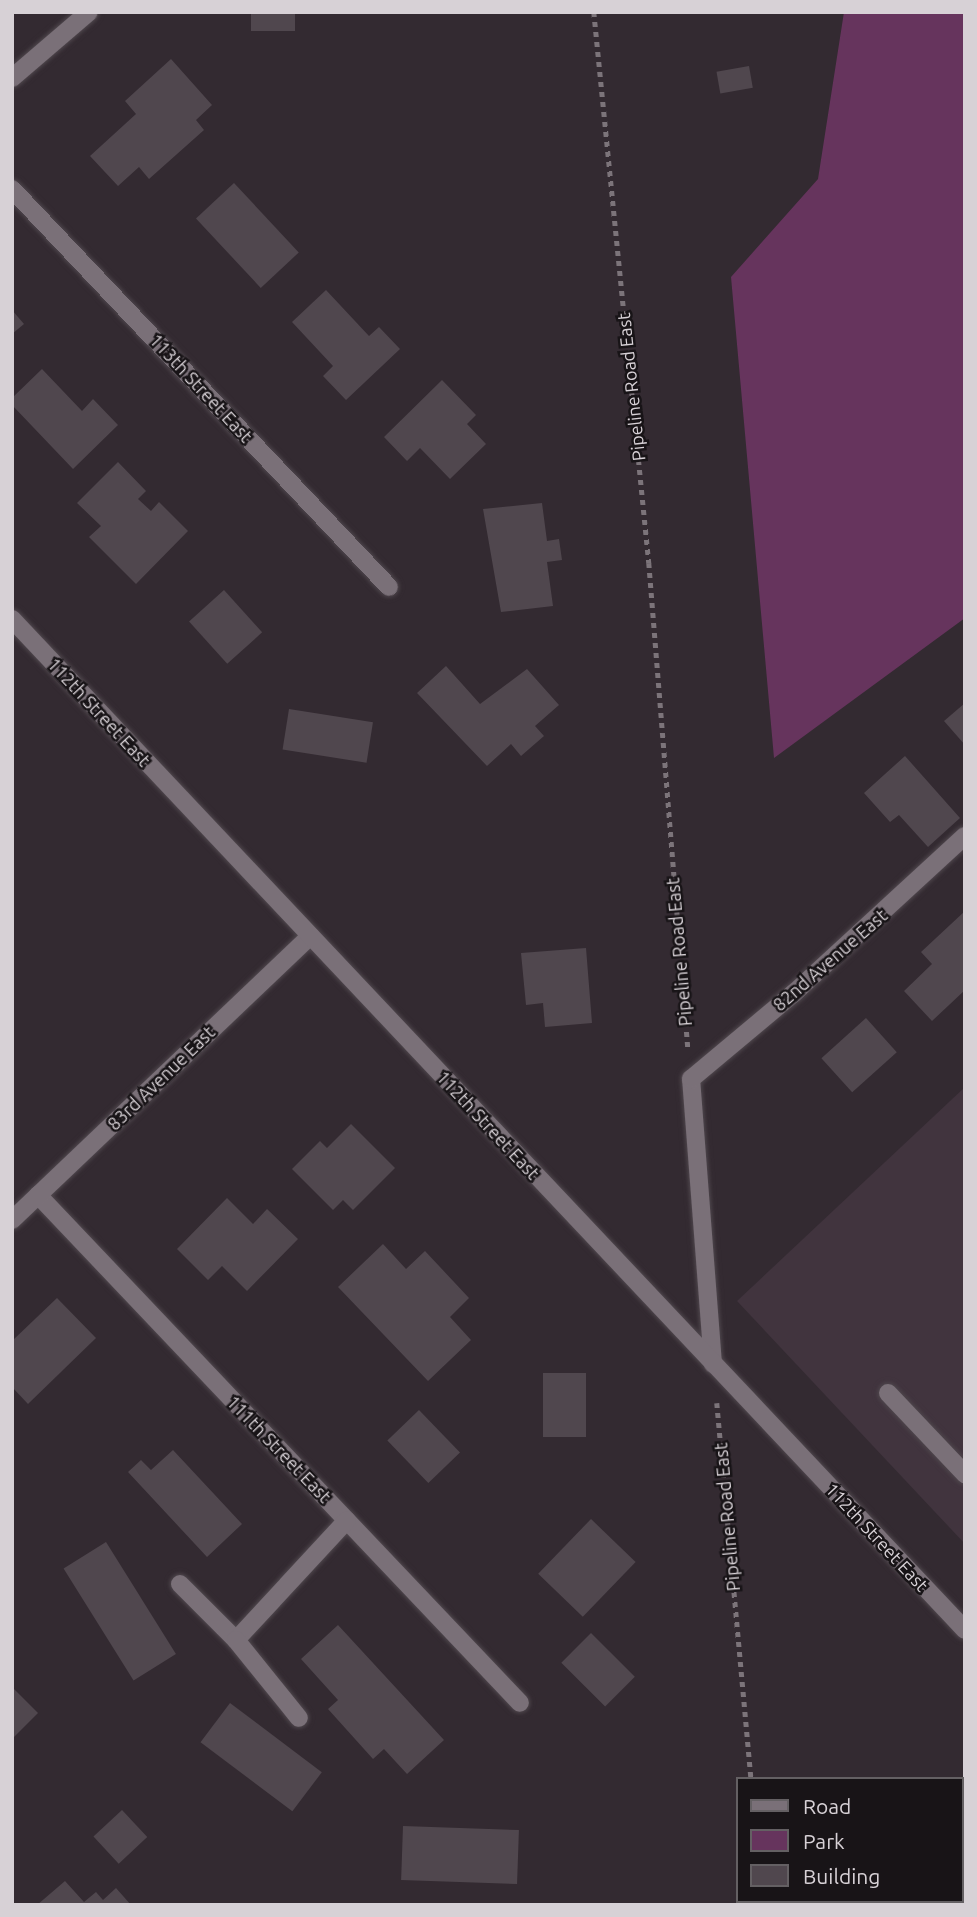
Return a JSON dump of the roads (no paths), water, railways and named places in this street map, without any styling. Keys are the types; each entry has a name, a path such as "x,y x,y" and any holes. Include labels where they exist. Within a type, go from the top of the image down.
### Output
{"street":[{"path":"12,78 89,12"},
{"name":"113th Street East","path":"12,189 389,587"},
{"name":"112th Street East","path":"12,619 965,1630"},
{"name":"82nd Avenue East","path":"713,1364 691,1079 794,993 965,836"},
{"name":"83rd Avenue East","path":"12,1220 310,936"},
{"name":"111th Street East","path":"38,1195 520,1703"},
{"path":"888,1393 965,1475"},
{"path":"236,1640 347,1520"},
{"path":"180,1584 236,1640 299,1718"}]}
